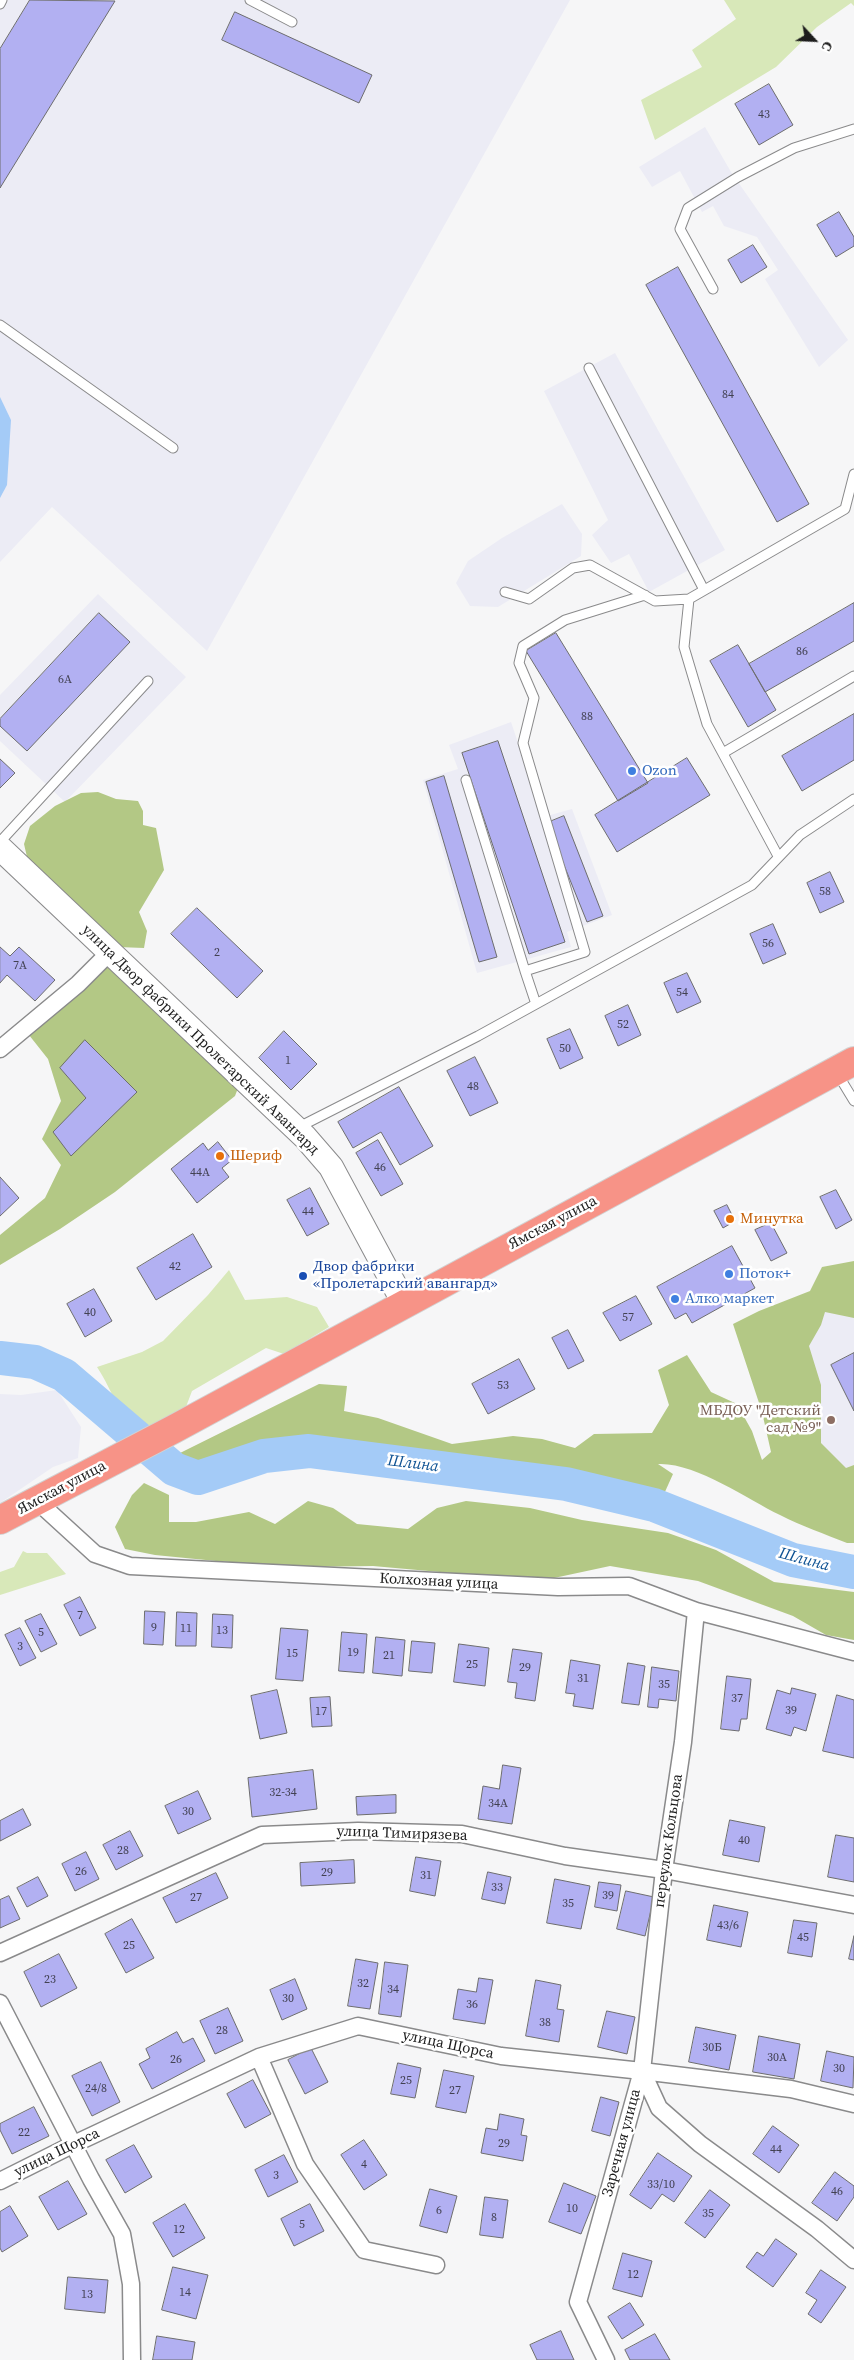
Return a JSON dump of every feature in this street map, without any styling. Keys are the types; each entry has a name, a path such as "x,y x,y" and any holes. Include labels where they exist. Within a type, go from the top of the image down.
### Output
{"highway":[{"name":"Ямская улица","path":"0,1520 124,1456 845,1066"}],"street":[{"name":"улица Двор фабрики Пролетарский Авангард","path":"0,848 297,1128 331,1167 404,1303"},
{"path":"0,1049 78,984 110,952"},
{"name":"Колхозная улица","path":"36,1501 95,1554 130,1566 558,1587 630,1586 696,1611 854,1652"},
{"name":"переулок Кольцова","path":"642,2071 664,1870 682,1742 696,1611"},
{"name":"улица Тимирязева","path":"0,1953 262,1834 358,1831 462,1834 564,1856 664,1870 854,1905"},
{"path":"0,2003 122,2234 131,2284 132,2360"},
{"name":"улица Щорса","path":"0,2181 259,2057 358,2026 501,2056 642,2071"},
{"path":"259,2057 305,2164 364,2250 436,2265"},
{"path":"642,2071 659,2108 700,2144 817,2229 854,2260"},
{"name":"Заречная улица","path":"606,2360 578,2302 642,2071 791,2089 854,2104"}],"lane":[{"path":"0,4 2,0"},
{"path":"250,0 292,22"},
{"path":"713,289 680,229 688,208 738,177 794,148 854,129"},
{"path":"0,325 173,448"},
{"path":"589,368 704,590"},
{"path":"505,592 529,599 572,568 590,565 655,601 689,599 845,509 854,474"},
{"path":"526,972 585,952 523,743 534,698 519,663 523,646 565,620 645,595"},
{"path":"689,599 684,647 707,724 778,856"},
{"path":"723,754 854,676"},
{"path":"0,842 148,681"},
{"path":"466,780 536,1004"},
{"path":"297,1128 536,1004 752,885 800,835 854,799"},
{"path":"845,1066 854,1101"}],"shaded area":[{"path":"0,0 570,0 207,651 52,507 0,562"},
{"path":"705,127 731,172 848,340 819,367 765,279 778,270 757,237 724,226 713,206 702,212 680,171 652,187 639,167"},
{"path":"615,353 725,550 649,592 629,554 611,563 592,535 608,520 544,391"},
{"path":"562,504 582,534 581,556 498,607 470,606 456,583 468,561 502,538"},
{"path":"98,594 186,677 65,802 0,741 0,695"},
{"path":"511,722 543,817 572,809 612,915 567,932 571,947 477,973 423,780 458,769 449,745"},
{"name":"МБДОУ \"Детский сад №9\"","path":"854,1285 854,1510 764,1331"},
{"path":"57,1390 81,1427 78,1458 53,1467 0,1503 0,1394 21,1395"}],"green space":[{"path":"724,0 854,0 854,6 851,3 817,27 776,67 655,140 641,100 702,67 692,50 736,19"},
{"path":"98,792 116,799 138,801 143,811 143,825 156,828 164,870 139,912 147,931 144,948 118,947 97,929 75,903 27,857 24,844 30,826 55,806 81,793"},
{"path":"107,964 238,1088 235,1096 115,1192 60,1229 0,1265 0,1235 45,1198 61,1165 42,1139 61,1101 48,1059 29,1035"},
{"path":"854,1261 854,1318 825,1312 821,1325 809,1346 821,1385 821,1443 846,1468 854,1465 854,1543 847,1543 796,1523 704,1475 673,1465 658,1464 673,1474 664,1494 519,1467 453,1461 324,1443 282,1440 199,1471 176,1455 319,1384 347,1386 344,1411 378,1418 452,1444 513,1436 542,1439 575,1448 594,1434 652,1433 669,1405 658,1370 687,1355 711,1392 737,1404 752,1431 762,1460 771,1452 762,1412 733,1324 759,1311 810,1291 822,1267"},
{"path":"229,1270 245,1300 287,1297 317,1307 329,1327 284,1354 266,1348 192,1391 184,1412 146,1430 135,1423 121,1409 97,1367 142,1352 163,1341 208,1295"},
{"path":"144,1483 169,1495 169,1522 196,1522 249,1512 275,1524 308,1501 333,1508 357,1524 408,1529 437,1508 466,1501 530,1508 582,1520 668,1533 716,1550 774,1582 854,1592 854,1640 826,1635 793,1616 698,1581 610,1566 540,1581 373,1566 298,1567 216,1561 155,1555 125,1549 115,1527 132,1495"},
{"path":"23,1551 27,1553 47,1553 66,1574 0,1595 0,1572 14,1567"}],"water":[{"path":"0,397 11,420 7,485 0,498"}],"building":[{"path":"30,0 115,1 0,188 0,49"},
{"path":"235,12 372,75 359,103 222,40"},
{"path":"769,84 793,125 759,145 735,104"},
{"path":"839,212 854,237 854,246 836,257 817,225"},
{"path":"753,245 767,267 741,283 728,260"},
{"path":"678,267 809,504 777,522 646,285"},
{"path":"854,603 854,641 765,692 749,664"},
{"path":"99,613 130,642 27,751 0,726 0,719"},
{"path":"556,633 648,783 618,801 526,651"},
{"path":"738,645 776,710 748,727 710,661"},
{"path":"854,714 854,760 802,791 782,756"},
{"path":"498,741 565,942 529,954 462,753"},
{"path":"687,758 710,795 617,852 595,815"},
{"path":"0,759 15,773 0,788"},
{"path":"444,776 497,957 479,962 426,782"},
{"path":"564,816 603,916 587,922 547,823"},
{"path":"830,872 844,902 820,913 807,883"},
{"path":"197,908 263,971 237,998 171,934"},
{"path":"773,924 786,954 763,964 750,934"},
{"path":"0,947 10,956 19,947 55,980 35,1001 7,975 0,983"},
{"path":"687,973 701,1002 677,1013 664,983"},
{"path":"628,1005 641,1035 618,1046 605,1016"},
{"path":"570,1029 583,1058 560,1069 547,1039"},
{"path":"284,1031 317,1064 291,1090 259,1058"},
{"path":"85,1040 137,1092 71,1156 53,1132 86,1098 60,1068"},
{"path":"475,1057 498,1103 470,1116 447,1071"},
{"path":"399,1087 433,1146 400,1165 381,1132 353,1148 338,1122"},
{"path":"378,1140 403,1184 381,1196 356,1153"},
{"path":"218,1142 232,1160 222,1168 229,1177 197,1203 171,1169 203,1143 208,1150"},
{"path":"0,1177 19,1198 0,1216"},
{"path":"310,1188 329,1224 307,1236 287,1200"},
{"path":"836,1190 852,1220 836,1229 820,1197"},
{"path":"727,1205 735,1221 723,1228 714,1211"},
{"path":"771,1223 787,1253 771,1261 755,1230"},
{"path":"193,1234 212,1267 156,1300 137,1268"},
{"path":"732,1246 755,1288 692,1323 686,1313 675,1319 657,1287"},
{"path":"94,1289 112,1321 85,1337 67,1304"},
{"path":"636,1296 652,1324 620,1341 603,1313"},
{"path":"568,1330 584,1361 568,1369 552,1338"},
{"path":"854,1353 854,1411 831,1365"},
{"path":"519,1359 535,1389 488,1414 472,1384"},
{"path":"80,1597 96,1628 80,1636 64,1605"},
{"path":"145,1611 165,1612 163,1645 144,1644"},
{"path":"177,1612 197,1613 196,1646 176,1646"},
{"path":"41,1614 57,1644 41,1652 25,1621"},
{"path":"213,1614 233,1615 232,1648 212,1647"},
{"path":"20,1628 36,1658 20,1666 5,1635"},
{"path":"281,1628 308,1630 303,1681 276,1679"},
{"path":"342,1632 367,1634 364,1673 339,1671"},
{"path":"376,1637 405,1640 402,1676 373,1673"},
{"path":"412,1641 435,1643 432,1673 409,1671"},
{"path":"459,1644 489,1648 485,1686 454,1682"},
{"path":"513,1649 542,1653 535,1701 515,1698 517,1683 508,1682"},
{"path":"571,1660 600,1665 593,1709 573,1706 575,1694 566,1693"},
{"path":"628,1663 645,1666 639,1705 622,1703"},
{"path":"652,1667 679,1671 676,1701 659,1699 658,1708 648,1707"},
{"path":"727,1676 751,1679 747,1719 741,1719 739,1731 721,1729"},
{"path":"792,1688 816,1694 806,1731 794,1727 791,1736 766,1729 777,1690 790,1694"},
{"path":"277,1690 287,1733 260,1739 251,1696"},
{"path":"837,1695 854,1700 854,1758 823,1751"},
{"path":"330,1697 332,1726 312,1727 310,1698"},
{"path":"503,1765 521,1768 512,1824 478,1819 483,1786 499,1789"},
{"path":"313,1770 317,1809 252,1817 248,1778"},
{"path":"198,1791 211,1819 178,1834 165,1806"},
{"path":"396,1795 396,1813 357,1815 356,1797"},
{"path":"23,1809 31,1825 0,1841 0,1821"},
{"path":"730,1820 765,1827 759,1862 723,1855"},
{"path":"130,1831 143,1856 116,1870 103,1845"},
{"path":"836,1835 854,1838 854,1882 828,1877"},
{"path":"86,1852 99,1879 75,1891 62,1864"},
{"path":"416,1857 441,1861 435,1896 410,1891"},
{"path":"354,1860 355,1883 301,1886 300,1863"},
{"path":"488,1872 511,1877 505,1904 482,1899"},
{"path":"216,1873 228,1898 176,1923 163,1898"},
{"path":"38,1877 48,1896 27,1907 17,1888"},
{"path":"555,1879 590,1886 581,1929 547,1923"},
{"path":"599,1882 621,1885 617,1911 595,1907"},
{"path":"626,1891 654,1897 645,1936 617,1929"},
{"path":"9,1896 20,1919 0,1928 0,1900"},
{"path":"714,1905 748,1912 741,1947 707,1940"},
{"path":"132,1919 154,1958 126,1973 105,1934"},
{"path":"794,1920 817,1923 812,1957 788,1953"},
{"path":"854,1936 854,1960 849,1959"},
{"path":"59,1954 77,1988 41,2007 24,1972"},
{"path":"356,1959 378,1963 370,2009 348,2006"},
{"path":"385,1962 408,1965 401,2017 379,2014"},
{"path":"479,1978 493,1980 485,2024 453,2019 458,1989 476,1992"},
{"path":"295,1979 307,2009 282,2020 270,1990"},
{"path":"536,1980 561,1985 557,2009 564,2010 559,2042 526,2036"},
{"path":"228,2008 243,2041 215,2054 200,2021"},
{"path":"607,2011 635,2017 627,2054 598,2047"},
{"path":"696,2027 736,2035 729,2070 689,2062"},
{"path":"177,2032 183,2043 193,2038 205,2061 152,2089 139,2064 150,2058 146,2049"},
{"path":"759,2036 800,2044 794,2079 753,2072"},
{"path":"311,2048 328,2082 305,2094 288,2060"},
{"path":"827,2051 854,2057 853,2088 821,2081"},
{"path":"101,2062 120,2102 92,2116 72,2076"},
{"path":"398,2063 421,2068 415,2098 391,2094"},
{"path":"444,2070 474,2076 466,2113 436,2107"},
{"path":"253,2080 271,2114 245,2128 227,2094"},
{"path":"601,2097 619,2102 610,2136 592,2131"},
{"path":"34,2107 49,2136 12,2154 0,2130 0,2124"},
{"path":"500,2114 524,2119 521,2135 527,2136 523,2161 481,2153 486,2128 497,2130"},
{"path":"773,2126 799,2145 779,2173 753,2154"},
{"path":"364,2140 387,2175 364,2190 341,2155"},
{"path":"134,2145 152,2177 125,2193 106,2160"},
{"path":"658,2153 692,2176 674,2202 662,2194 651,2209 630,2195"},
{"path":"284,2155 298,2182 268,2197 255,2170"},
{"path":"835,2172 854,2186 854,2197 837,2221 812,2203"},
{"path":"68,2181 87,2214 58,2230 39,2197"},
{"path":"564,2183 596,2196 581,2234 549,2222"},
{"path":"430,2189 457,2196 447,2233 420,2226"},
{"path":"710,2190 730,2205 705,2238 685,2223"},
{"path":"485,2197 508,2200 503,2238 480,2235"},
{"path":"185,2204 205,2238 173,2257 153,2223"},
{"path":"310,2204 324,2231 294,2246 281,2219"},
{"path":"10,2206 28,2236 2,2252 0,2248 0,2212"},
{"path":"776,2239 797,2254 773,2287 746,2267 757,2252 763,2256"},
{"path":"623,2253 652,2261 642,2297 613,2289"},
{"path":"173,2267 208,2275 196,2319 162,2310"},
{"path":"821,2270 846,2287 821,2323 808,2314 817,2300 806,2293"},
{"path":"68,2277 108,2280 105,2313 65,2309"},
{"path":"630,2303 644,2325 622,2339 608,2317"},
{"path":"561,2331 574,2360 537,2360 530,2345"},
{"path":"655,2334 670,2360 630,2360 625,2350"},
{"path":"157,2336 195,2342 192,2360 153,2360"}],"waterway":[{"name":"Шлина","path":"0,1358 35,1362 64,1375 174,1469 198,1478 264,1456 309,1451 566,1484 654,1505 793,1560 854,1572"}],"place":[{"name":"Ozon","path":"632,771"},
{"name":"Шериф","path":"220,1156"},
{"name":"Минутка","path":"730,1219"},
{"name":"Поток+","path":"729,1274"},
{"name":"Двор фабрики «Пролетарский авангард»","path":"303,1276"},
{"name":"Алко маркет","path":"675,1299"},
{"name":"МБДОУ \"Детский сад №9\"","path":"831,1420"}]}
